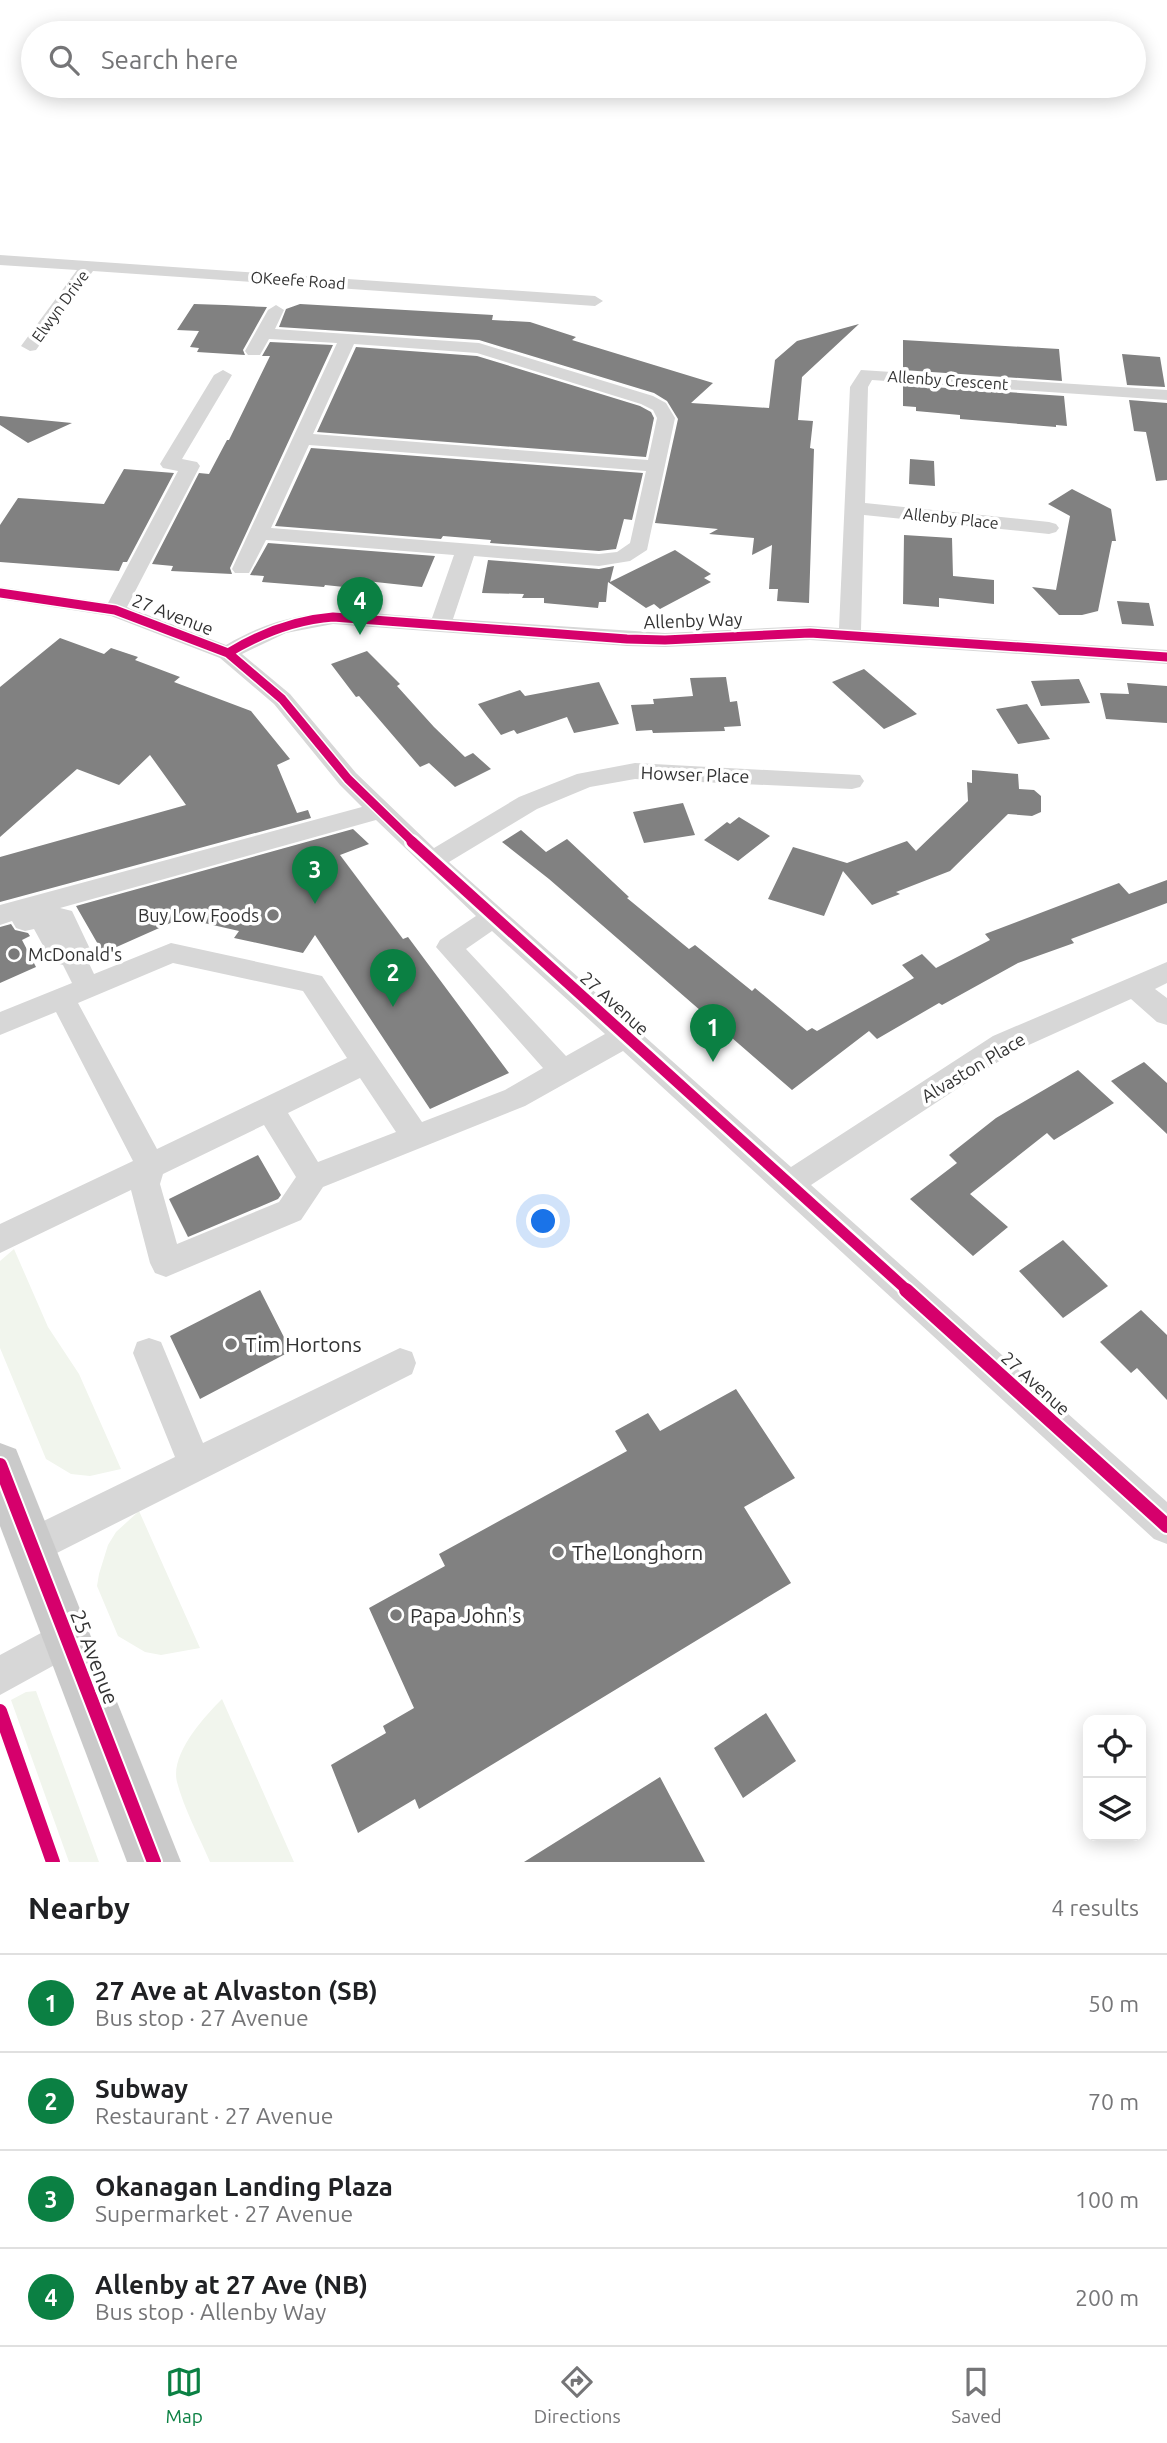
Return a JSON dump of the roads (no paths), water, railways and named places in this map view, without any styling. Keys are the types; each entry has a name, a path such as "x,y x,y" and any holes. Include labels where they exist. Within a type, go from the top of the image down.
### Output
{"main road":[{"name":"25 Avenue","path":"0,1465 153,1862"}],"street":[{"name":"OKeefe Road","path":"0,260 595,301"},
{"name":"Elwyn Drive","path":"30,346 89,265"},
{"path":"254,351 276,310"},
{"path":"260,533 599,560 623,557 640,546 666,418 660,407 647,400 479,348 264,333"},
{"path":"242,569 348,339"},
{"name":"Allenby Crescent","path":"850,635 859,387 867,374 1167,395"},
{"path":"115,610 190,466 170,464 223,375"},
{"path":"303,439 656,466"},
{"name":"Allenby Place","path":"854,508 1049,528"},
{"path":"441,624 466,550"},
{"name":"27 Avenue","path":"0,593 115,610 228,653 282,699 348,779 432,861 1167,1526"},
{"name":"Allenby Way","path":"228,653 274,628 314,618 359,618 627,639 810,633 1167,657"},
{"name":"Howser Place","path":"432,861 528,803 585,780 635,771 852,781"},
{"path":"0,915 379,811"},
{"path":"495,916 449,947 563,1071"},
{"path":"0,929 40,917 61,955 72,957 75,993 151,1166 145,1184 166,1263 290,1210 312,1178 515,1098 626,1036"},
{"path":"0,1024 171,953 312,983 416,1138"},
{"name":"Alvaston Place","path":"790,1183 1003,1044 1167,972"},
{"path":"1134,986 1167,1014"},
{"path":"0,1239 366,1062"},
{"path":"270,1109 312,1178"},
{"path":"149,1353 195,1465"},
{"path":"32,1546 400,1363"},
{"name":"25 Avenue","path":"0,1676 67,1638"}],"place":[{"name":"Allenby at 27 Ave (NB)","path":"360,635"},
{"name":"Okanagan Landing Plaza","path":"315,904"},
{"name":"Buy Low Foods","path":"273,915"},
{"name":"McDonald's","path":"14,954"},
{"name":"Subway","path":"393,1007"},
{"name":"27 Ave at Alvaston (SB)","path":"713,1062"},
{"name":"Tim Hortons","path":"231,1344"},
{"name":"The Longhorn","path":"558,1552"},
{"name":"Papa John's","path":"396,1615"}]}
